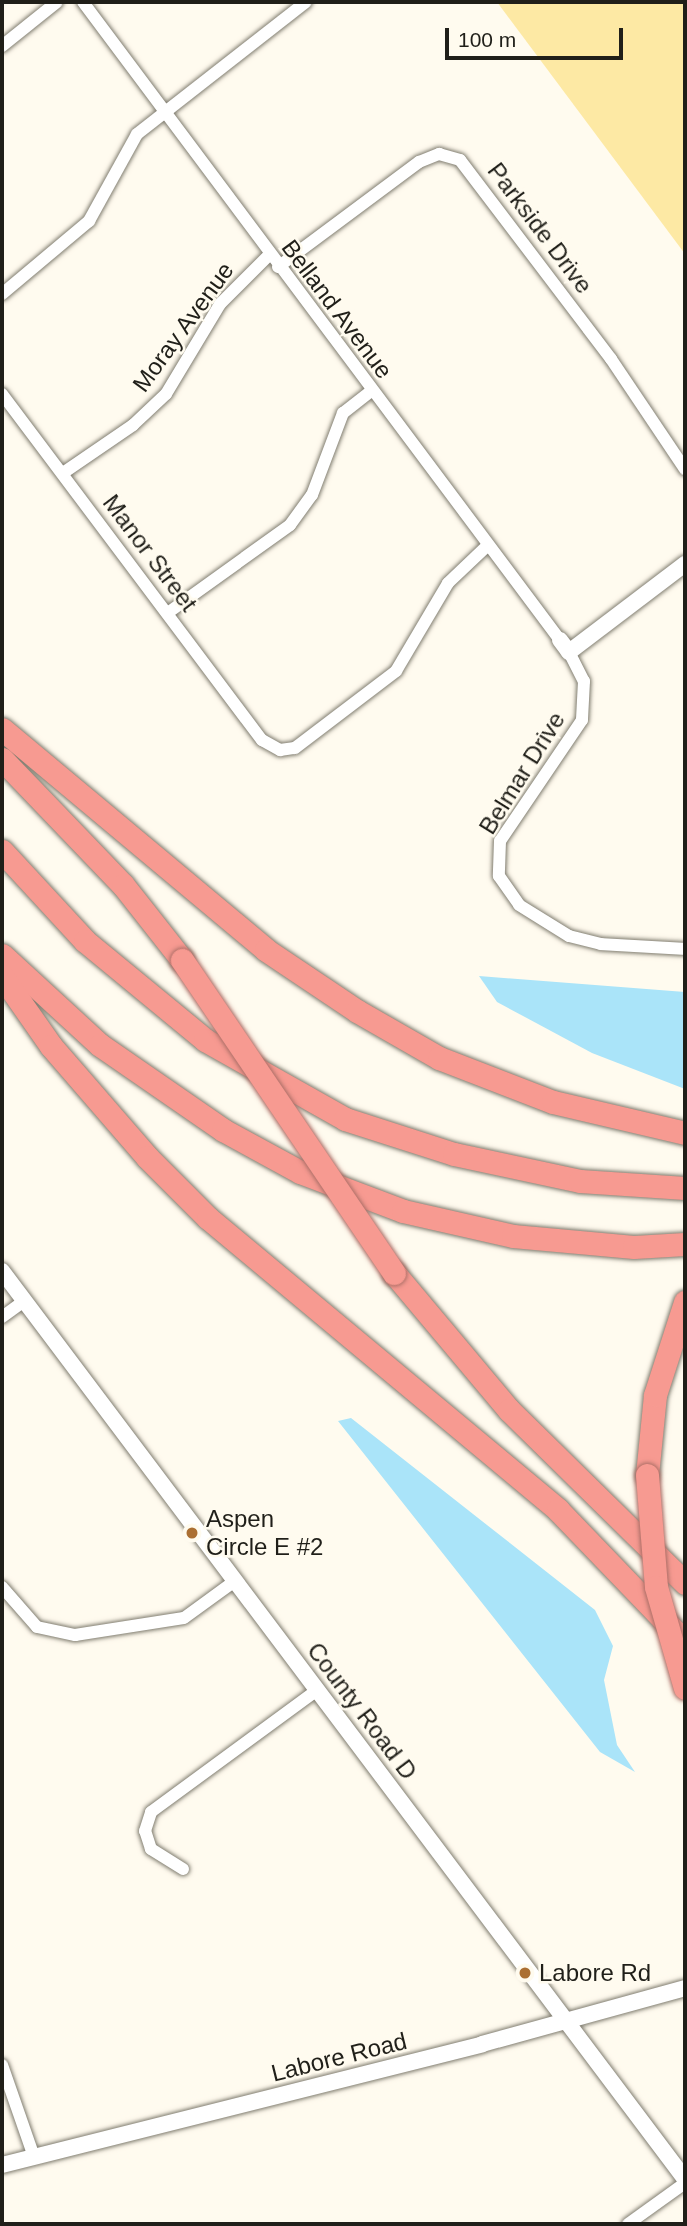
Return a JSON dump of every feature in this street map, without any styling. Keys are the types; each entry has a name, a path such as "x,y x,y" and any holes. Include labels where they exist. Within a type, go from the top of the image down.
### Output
{"highway":[{"path":"2,729 266,950 357,1011 439,1058 553,1102 685,1133"},
{"path":"2,759 123,885 181,960 394,1273 509,1410 685,1583"},
{"path":"2,851 85,941 205,1040 345,1119 454,1154 580,1181 685,1188"},
{"path":"2,955 100,1045 223,1130 300,1172 403,1211 513,1236 634,1247 685,1244"},
{"path":"2,976 60,1056 208,1218 558,1510 685,1643"},
{"path":"685,1302 655,1395 647,1475 656,1587 685,1688"}],"street":[{"path":"2,46 57,2"},
{"name":"Belland Avenue","path":"83,2 269,255 564,646"},
{"path":"2,294 89,221 127,147 306,2"},
{"name":"Parkside Drive","path":"278,267 419,162 439,154 460,160 611,359 685,469"},
{"name":"Moray Avenue","path":"63,472 132,425 166,394 220,304 269,255"},
{"path":"169,612 290,525 312,495 343,413 372,391"},
{"name":"Manor Street","path":"2,394 169,612 262,740 280,750 295,748 383,682 408,658 449,583 488,545"},
{"path":"564,646 685,564"},
{"name":"Belmar Drive","path":"564,646 584,681 582,720 500,841 499,876 519,905 569,936 601,944 685,949"},
{"name":"County Road D","path":"2,1271 685,2181"},
{"path":"2,1317 24,1301"},
{"path":"2,1587 37,1627 75,1635 184,1618 235,1581"},
{"path":"183,1869 150,1849 145,1830 151,1812 317,1690"},
{"name":"Labore Road","path":"2,2165 685,1988"},
{"path":"2,2065 34,2157"},
{"path":"628,2224 685,2181"}],"shaded area":[{"path":"497,2 685,2 685,254"}],"water":[{"path":"479,976 685,992 685,1089 592,1053 497,1002"},
{"path":"351,1418 595,1610 613,1646 604,1680 617,1745 635,1772 600,1752 338,1421"}],"place":[{"name":"Aspen Circle E #2","path":"192,1533"},
{"name":"Labore Rd","path":"525,1973"}]}
